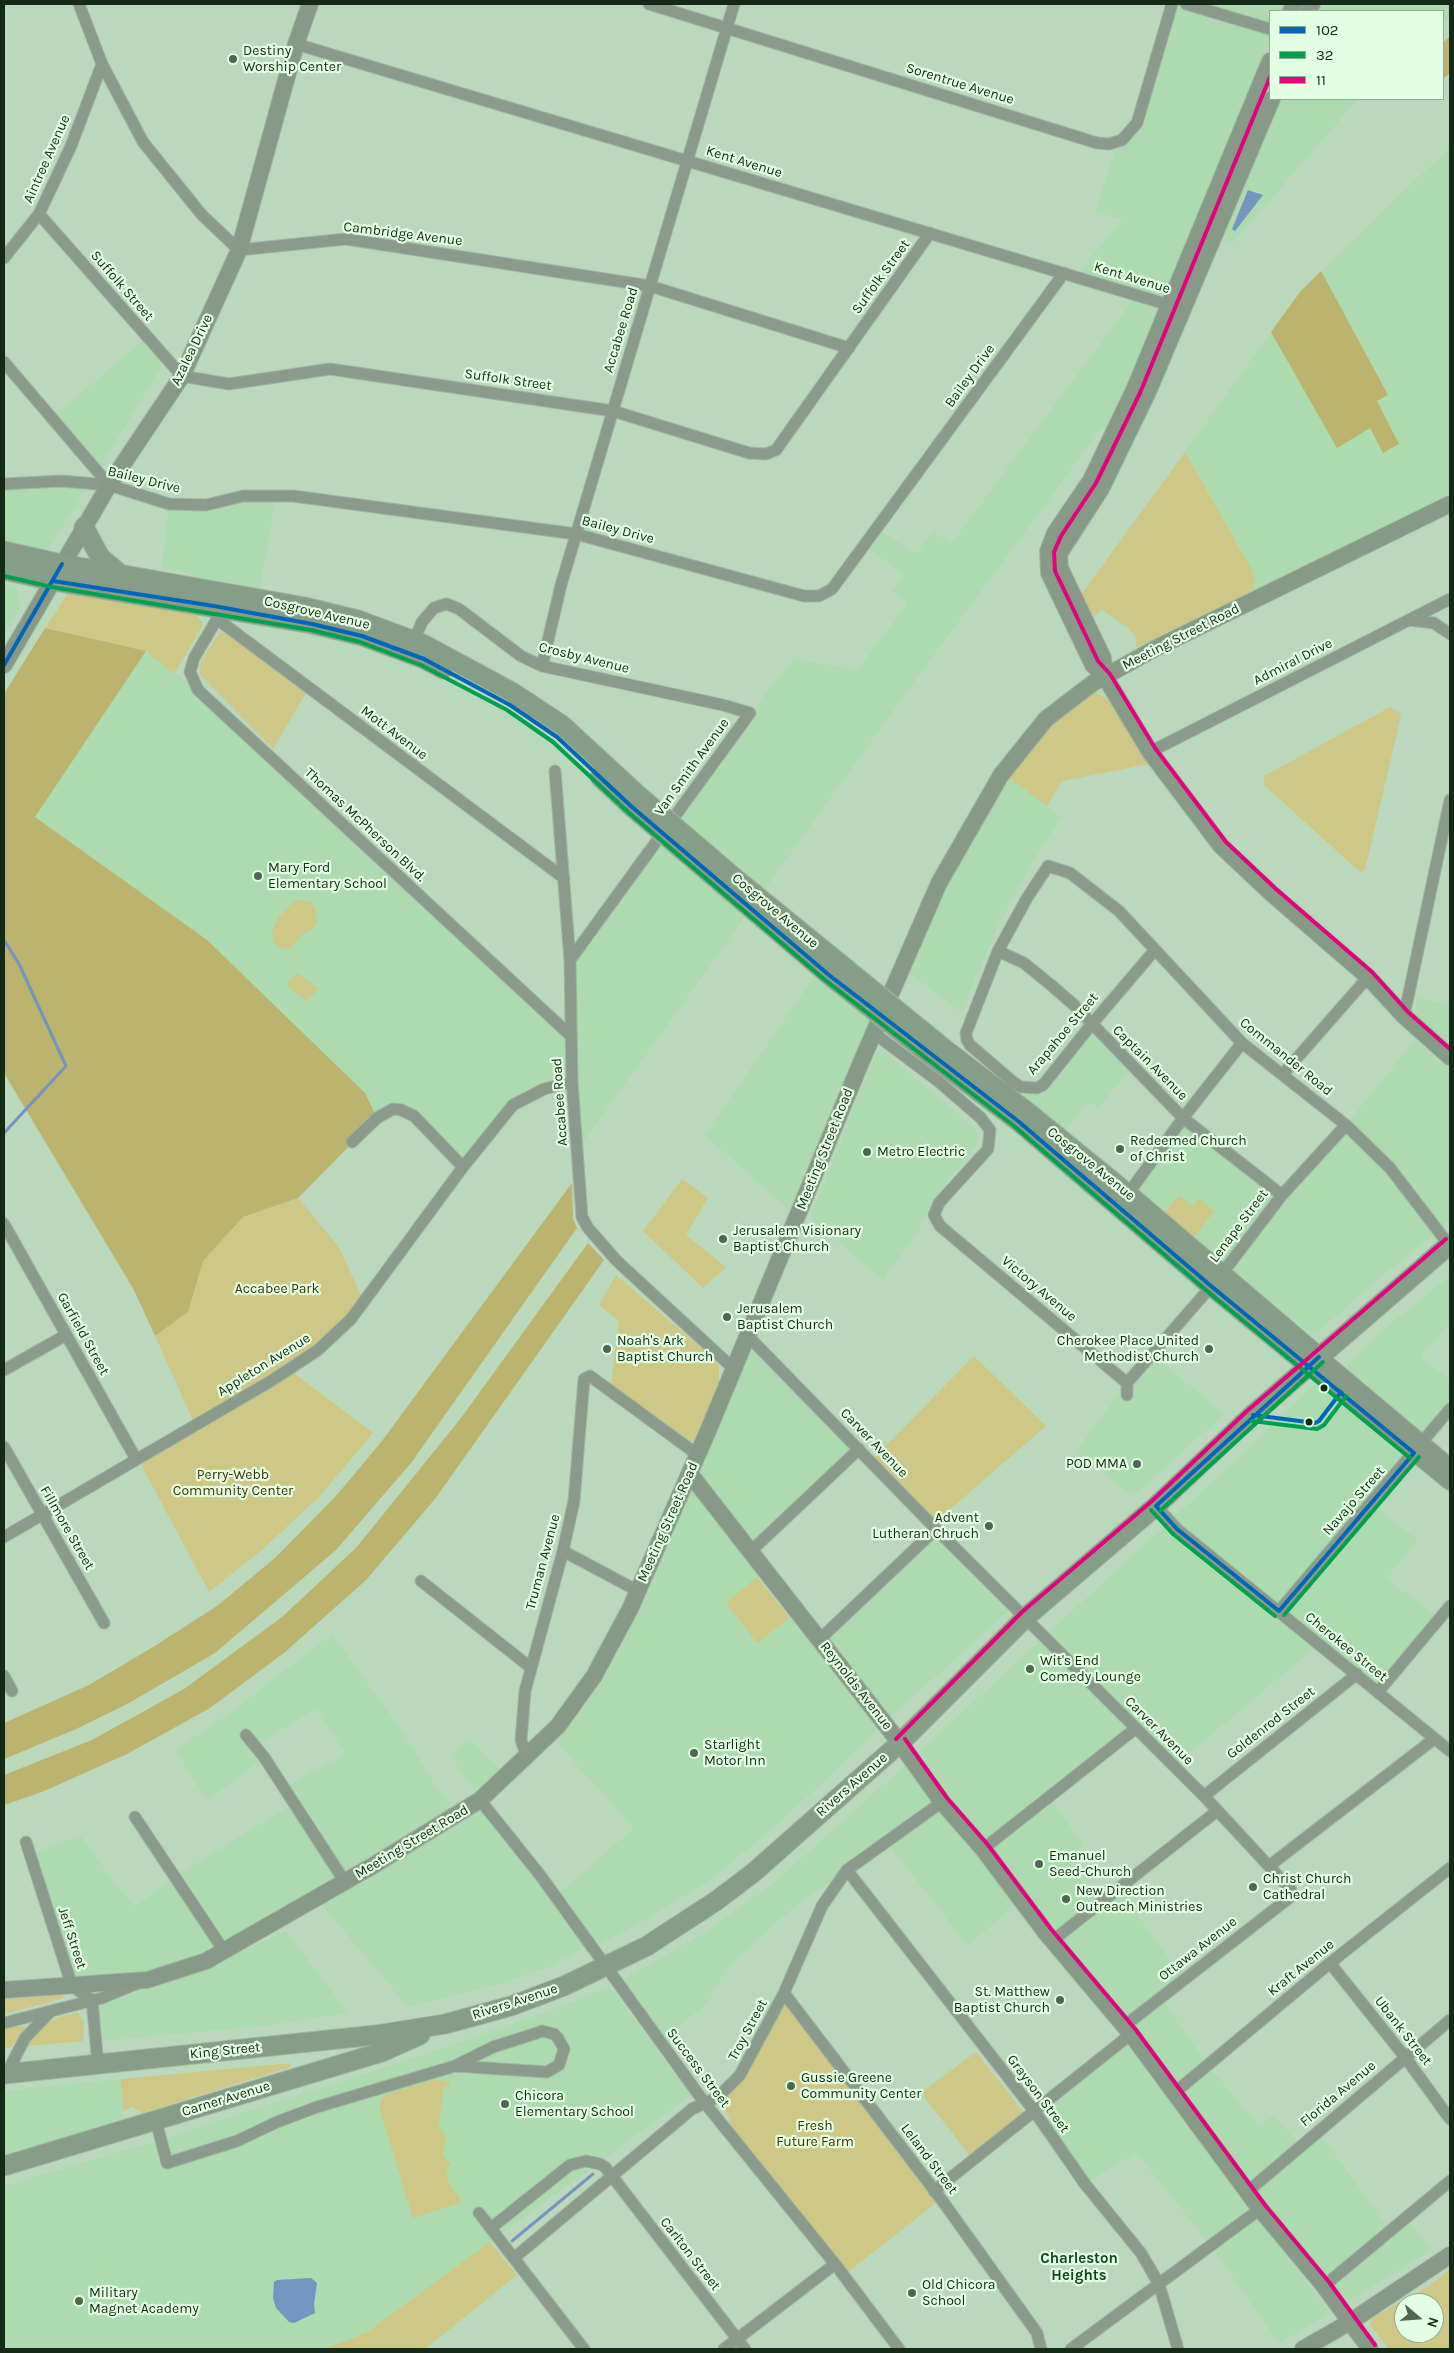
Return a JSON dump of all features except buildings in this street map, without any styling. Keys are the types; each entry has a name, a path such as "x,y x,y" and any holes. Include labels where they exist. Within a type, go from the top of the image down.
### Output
{"main road":[{"path":"84,527 100,557 120,574"},
{"name":"Cosgrove Avenue","path":"4,551 62,564 305,607 358,620 414,640 512,692 555,721 636,802"},
{"name":"Cosgrove Avenue","path":"4,570 215,613 312,624 362,636 424,658 510,705 557,737 636,802 830,975 942,1056 1026,1110 1128,1194 1216,1281"},
{"name":"Cosgrove Avenue","path":"942,1056 1018,1121 1314,1361"},
{"name":"Rivers Avenue","path":"446,2024 520,2002 564,1986 605,1967 647,1946 723,1895 752,1873 900,1743 1026,1618 1156,1506 1314,1361 1450,1244"},
{"name":"King Street","path":"5,2074 376,2035 446,2024"},
{"name":"Carner Avenue","path":"4,2166 382,2052 446,2024"}],"street":[{"path":"79,4 102,64 143,142 202,215 239,250"},
{"name":"Azalea Drive","path":"4,665 109,485 182,376 239,250 296,44 310,4"},
{"name":"Sorentrue Avenue","path":"649,4 1097,143 1109,144 1122,140 1137,124 1172,4"},
{"name":"Accabee Road","path":"542,666 561,585 734,4"},
{"path":"1186,4 1269,29"},
{"name":"Kent Avenue","path":"296,44 1176,307"},
{"name":"Aintree Avenue","path":"4,258 39,214 72,146 102,64"},
{"path":"1269,65 1176,307 1148,392 1101,489 1059,554 1060,568 1103,658 1105,677 1150,752 1221,846 1272,894 1368,977 1404,1016 1450,1056"},
{"path":"1176,307 1272,100"},
{"name":"Suffolk Street","path":"39,214 182,376 229,384 330,369 613,411 749,453 766,454 776,450 930,233"},
{"name":"Cambridge Avenue","path":"239,250 346,240 650,286 849,348"},
{"name":"Bailey Drive","path":"4,484 61,481 109,485 169,504 206,505 243,496 293,496 576,534 804,596 819,596 832,589 1064,273"},
{"path":"4,362 109,485"},
{"name":"Meeting Street Road","path":"4,2023 102,1998 147,1980 206,1961 345,1882 480,1800 558,1726 594,1676 638,1591 690,1474 874,1033 939,883 1001,775 1046,719 1085,688 1156,648 1450,504"},
{"name":"Admiral Drive","path":"1150,752 1450,599"},
{"name":"Crosby Avenue","path":"414,640 422,622 434,608 446,604 452,606 521,656 542,666 723,704 750,713"},
{"name":"Mott Avenue","path":"215,613 564,878"},
{"name":"Thomas McPherson Blvd.","path":"215,613 194,658 190,672 198,690 571,1036"},
{"path":"1409,620 1434,623 1450,634"},
{"name":"Van Smith Avenue","path":"570,960 750,713"},
{"name":"Accabee Road","path":"555,771 570,960 572,1082 582,1218 588,1228 617,1261 734,1369"},
{"path":"1404,1016 1450,800"},
{"name":"Commander Road","path":"998,951 1027,898 1048,866 1070,873 1119,911 1154,951 1242,1043 1346,1124 1390,1168 1450,1244"},
{"name":"Arapahoe Street","path":"998,951 966,1033 970,1045 1013,1082 1021,1087 1037,1088 1043,1085 1091,1024 1154,951"},
{"name":"Captain Avenue","path":"998,951 1024,963 1051,985 1074,1005 1183,1118 1282,1195"},
{"path":"1283,1074 1368,977"},
{"name":"Victory Avenue","path":"874,1033 938,1081 981,1118 990,1130 988,1149 940,1203 934,1215 940,1226 1127,1389"},
{"path":"1128,1194 1183,1118 1242,1043"},
{"name":"Appleton Avenue","path":"4,1537 302,1362 333,1338 351,1319 462,1168 513,1105 544,1088 572,1082"},
{"path":"352,1142 376,1118 393,1109 401,1110 414,1116 462,1168"},
{"name":"Lenape Street","path":"1127,1389 1216,1281 1282,1195 1346,1124"},
{"name":"Garfield Street","path":"4,1224 136,1459"},
{"path":"4,1370 66,1335"},
{"name":"Carver Avenue","path":"748,1336 936,1529 1204,1796 1291,1890 1292,1894"},
{"name":"Cosgrove Avenue","path":"1314,1361 1418,1449 1450,1482"},
{"name":"Truman Avenue","path":"526,1757 521,1740 521,1724 530,1667 563,1551 574,1501 584,1379 590,1376 698,1455"},
{"name":"Navajo Street","path":"1279,1611 1450,1409"},
{"name":"Fillmore Street","path":"4,1447 104,1623"},
{"path":"751,1551 860,1449"},
{"name":"Cosgrove Avenue","path":"1418,1449 1450,1467"},
{"name":"Reynolds Avenue","path":"690,1474 900,1743 942,1802 983,1849 1052,1941 1127,2031 1247,2192 1324,2286 1370,2349"},
{"name":"Cherokee Street","path":"1156,1506 1177,1529 1450,1752"},
{"path":"819,1640 936,1529"},
{"path":"563,1551 638,1591"},
{"path":"421,1582 530,1667"},
{"path":"1378,1692 1450,1606"},
{"name":"Goldenrod Street","path":"1204,1796 1356,1674"},
{"path":"4,1676 12,1691"},
{"path":"983,1849 1135,1729"},
{"path":"246,1735 264,1757 345,1882"},
{"path":"1269,1866 1434,1738"},
{"name":"Success Street","path":"480,1800 540,1875 704,2102 835,2264 899,2349"},
{"name":"Troy Street","path":"514,2258 692,2109 718,2096 740,2075 784,1993 822,1906 847,1870 942,1802"},
{"path":"1052,1941 1217,1811"},
{"path":"135,1817 224,1951"},
{"name":"Jeff Street","path":"26,1842 72,1986 92,2000"},
{"name":"Kraft Avenue","path":"1173,2094 1330,1963 1450,1868"},
{"name":"Grayson Street","path":"847,1870 1035,2112 1085,2184 1141,2253 1159,2284 1178,2349"},
{"name":"Ottawa Avenue","path":"934,2191 1035,2112 1127,2031 1292,1894"},
{"name":"Ubank Street","path":"1330,1963 1405,2057 1450,2119"},
{"name":"Meeting Street Road","path":"4,1990 147,1980"},
{"name":"Leland Street","path":"784,1993 934,2191 1037,2333 1041,2349"},
{"path":"92,2000 98,2065"},
{"path":"5,2074 25,2038 52,2010"},
{"name":"Florida Avenue","path":"1247,2192 1450,2020"},
{"path":"156,2121 167,2163 237,2141 277,2122 317,2107 455,2066 493,2047 542,2031 558,2038 564,2049 560,2065 547,2072 455,2066"},
{"name":"Carlton Street","path":"491,2228 562,2169 577,2162 600,2164 605,2167 741,2345"},
{"path":"1324,2286 1450,2181"},
{"path":"1071,2349 1260,2209"},
{"path":"479,2213 584,2349"},
{"path":"1303,2349 1350,2322 1450,2254"},
{"path":"724,2349 741,2345 835,2264"}],"shaded area":[{"path":"1172,4 1285,4 1282,10 1269,10 1269,41 1108,429 1103,426 908,690 578,1149 572,1082 511,1105 465,1164 401,1110 377,1118 35,817 146,651 198,690 570,1035 570,960 750,713 794,659 858,670 908,603 892,591 905,575 869,549 883,532 916,554 933,531 951,544 1137,295 1079,278 1084,266 1123,220 1095,211 1119,141 1130,134"},
{"path":"1317,4 1450,4 1450,15 1444,21 1444,10 1316,10"},
{"path":"1450,36 1450,73 1444,78 1444,42"},
{"path":"1279,100 1357,100 1232,244 1220,239"},
{"path":"1450,147 1450,492 1403,519 1251,592 1254,588 1255,580 1252,570 1185,452 1300,292"},
{"path":"1321,271 1388,395 1377,401 1399,444 1383,453 1370,428 1337,448 1271,332 1300,292"},
{"path":"147,337 166,359 98,471 52,418"},
{"path":"89,483 53,543 46,550 32,552 4,544 4,484"},
{"path":"276,496 260,590 206,580 187,573 162,568 169,504"},
{"path":"4,583 16,588 20,600 20,609 4,634"},
{"path":"45,628 146,651 35,817 207,940 365,1093 377,1118 298,1198 243,1217 203,1261 188,1312 155,1336 134,1290 4,1073 4,694"},
{"path":"1009,778 1061,817 1033,861 1000,922 961,1012 907,971 934,907"},
{"path":"816,974 872,1020 797,1217 705,1135"},
{"path":"1418,997 1450,1005 1450,1045 1418,1016 1415,1011"},
{"path":"1091,1025 1133,1067 1098,1108 1089,1102 1062,1134 1020,1100 1029,1088 1037,1088"},
{"path":"1415,1040 1450,1070 1450,1221 1364,1291 1316,1334 1311,1334 1133,1191 1183,1118 1282,1195 1346,1125"},
{"path":"883,1051 975,1128 979,1142 932,1201 918,1232 883,1280 810,1218 876,1053"},
{"path":"572,1183 573,1218 577,1228 411,1463 336,1550 215,1653 129,1703 74,1730 4,1759 4,1723 89,1685 153,1647 217,1606 275,1558 336,1496 382,1441"},
{"path":"588,1243 604,1260 435,1499 366,1580 284,1653 210,1708 127,1754 42,1792 4,1805 4,1775 92,1740 184,1689 282,1617 356,1548 461,1418"},
{"path":"1450,1276 1450,1322 1420,1357 1450,1380 1450,1409 1428,1437 1349,1370 1348,1364 1383,1330"},
{"path":"748,1336 859,1449 751,1551 766,1571 726,1603 757,1643 791,1618 848,1691 854,1686 819,1640 936,1529 1014,1606 896,1712 787,1816 738,1857 707,1882 645,1920 600,1944 593,1938 560,1893 634,1828 557,1743 600,1686 643,1604 686,1502"},
{"path":"1153,1355 1224,1414 1133,1496 1076,1451 1127,1383"},
{"path":"1317,1385 1324,1387 1409,1459 1370,1504 1418,1540 1386,1579 1439,1617 1378,1692 1319,1644 1174,1766 1139,1732 1048,1797 1081,1841 1082,1854 1070,1865 1100,1903 1118,1889 1184,1979 1161,1998 1207,2064 1259,2126 1274,2115 1300,2146 1318,2131 1390,2231 1406,2218 1431,2250 1339,2307 1254,2214 1330,2313 1279,2343 1211,2246 1136,2152 1085,2184 1035,2112 1130,2034 1021,1899 968,1946 887,1842 794,1907 727,1967 708,2002 662,2041 627,1987 626,1978 706,1932 775,1882 902,1768 1249,1448 1308,1390"},
{"path":"332,1634 399,1727 455,1816 480,1800 451,1756 469,1738 506,1776 481,1800 586,1946 554,1965 496,1985 408,2007 317,1899 206,1961 72,1986 30,1855 80,1835 119,1889 135,1907 174,1877 293,1804 284,1789 314,1770 346,1754 316,1709 255,1746 264,1757 207,1801 175,1750 230,1713"},
{"path":"286,1931 348,2013 271,2025 103,2041 99,2006 191,1974"},
{"path":"609,1986 691,2095 366,2333 323,2349 4,2349 4,2186 169,2137 428,2053 558,2008"},
{"path":"121,2079 123,2119 4,2158 4,2091"}],"green space":[{"path":"1185,452 1252,570 1255,580 1254,588 1251,592 1135,648 1137,638 1128,628 1101,609 1096,616 1093,615 1088,611 1080,596"},
{"path":"68,593 195,614 202,621 202,627 174,674 146,651 45,628"},
{"path":"220,632 227,634 307,691 273,749 200,675 200,663"},
{"path":"1094,693 1105,697 1111,702 1149,764 1062,781 1047,806 1009,778 1042,734 1057,720"},
{"path":"1390,707 1401,714 1400,720 1365,870 1360,872 1264,785 1264,776"},
{"path":"300,900 310,902 315,908 317,922 314,927 301,936 289,949 279,948 274,942 272,932 274,926 279,917 293,902"},
{"path":"298,973 318,989 306,1002 286,984"},
{"path":"682,1179 708,1198 686,1235 726,1267 703,1288 643,1231"},
{"path":"1179,1196 1193,1207 1200,1197 1214,1211 1194,1238 1163,1213"},
{"path":"298,1198 339,1247 364,1302 290,1370 373,1433 319,1497 263,1549 209,1592 138,1459 195,1425 155,1336 188,1312 203,1261 243,1217"},
{"path":"616,1275 714,1359 719,1366 719,1388 699,1435 695,1440 690,1441 611,1385 619,1321 599,1305"},
{"path":"974,1356 1046,1426 932,1525 871,1461"},
{"path":"757,1577 790,1618 757,1643 726,1603"},
{"path":"62,1994 64,1996 61,1999 4,2014 4,1995"},
{"name":"Fresh Future Farm","path":"784,1994 941,2199 843,2276 739,2143 723,2104 748,2064"},
{"path":"78,2012 84,2022 83,2041 27,2046 26,2044 45,2025 57,2018"},
{"path":"25,2027 22,2035 9,2048 4,2049 4,2029"},
{"path":"976,2052 1024,2113 970,2156 921,2093"},
{"path":"291,2063 290,2067 143,2113 132,2107 123,2111 121,2079"},
{"path":"434,2080 450,2082 449,2087 444,2086 438,2129 443,2130 442,2134 446,2134 443,2155 451,2165 445,2170 449,2176 446,2178 462,2202 413,2218 380,2110 380,2100 386,2094"},
{"path":"490,2242 517,2275 425,2349 323,2349 366,2333"},
{"path":"1450,2269 1450,2349 1389,2349 1370,2325 1372,2318 1394,2305 1394,2343 1444,2343 1444,2293 1416,2293 1430,2285"}],"water":[{"path":"1248,190 1263,195 1235,231 1232,229"},
{"path":"311,2278 317,2283 314,2304 315,2313 294,2323 289,2322 276,2308 273,2298 274,2282 277,2280"}],"waterway":[{"path":"4,940 19,964 66,1066 4,1133"},
{"path":"512,2241 593,2174"}],"transit line":[{"name":"11","path":"1269,79 1140,393 1096,483 1061,536 1054,552 1055,571 1098,661 1110,674 1155,748 1226,842 1276,889 1372,972 1408,1012 1450,1049"},
{"name":"102","path":"4,665 62,564"},
{"name":"32","path":"4,576 52,587 311,630 360,642 421,665 507,710 553,742 628,812 825,980 1014,1126 1207,1291 1410,1458"},
{"name":"102","path":"53,581 214,606 312,624 362,636 424,659 510,705 557,737 632,807 829,975 1018,1121 1211,1286 1414,1453"},
{"name":"11","path":"896,1739 1022,1612 1152,1501 1246,1412 1446,1239"},
{"name":"102","path":"1156,1506 1319,1357"},
{"name":"32","path":"1160,1511 1323,1362"},
{"name":"102","path":"1253,1415 1315,1423 1319,1421 1341,1392"},
{"name":"32","path":"1252,1421 1317,1429 1324,1425 1346,1396"},
{"name":"102","path":"1279,1611 1414,1453"},
{"name":"32","path":"1284,1615 1419,1457"},
{"name":"102","path":"1156,1506 1177,1529 1279,1611"},
{"name":"32","path":"1151,1510 1173,1534 1275,1616"},
{"name":"11","path":"905,1739 947,1798 988,1845 1051,1929 1136,2030 1265,2205 1329,2282 1375,2345"}],"place":[{"name":"Destiny Worship Center","path":"233,59"},
{"name":"Mary Ford Elementary School","path":"258,876"},
{"name":"Redeemed Church of Christ","path":"1120,1149"},
{"name":"Metro Electric","path":"867,1152"},
{"name":"Jerusalem Visionary Baptist Church","path":"723,1239"},
{"name":"Jerusalem Baptist Church","path":"727,1317"},
{"name":"Noah's Ark Baptist Church","path":"607,1349"},
{"name":"Cherokee Place United Methodist Church","path":"1209,1349"},
{"name":"POD MMA","path":"1137,1464"},
{"name":"Advent Lutheran Chruch","path":"989,1526"},
{"name":"Wit's End Comedy Lounge","path":"1030,1669"},
{"name":"Starlight Motor Inn","path":"694,1753"},
{"name":"Emanuel Seed-Church","path":"1039,1864"},
{"name":"Christ Church Cathedral","path":"1253,1887"},
{"name":"New Direction Outreach Ministries","path":"1066,1899"},
{"name":"St. Matthew Baptist Church","path":"1060,2000"},
{"name":"Gussie Greene Community Center","path":"791,2086"},
{"name":"Chicora Elementary School","path":"505,2104"},
{"name":"Old Chicora School","path":"912,2293"},
{"name":"Military Magnet Academy","path":"79,2301"}],"district":[{"name":"Charleston Heights","path":"1079,2268"}],"park label":[{"name":"Accabee Park","path":"277,1289"},
{"name":"Perry-Webb Community Center","path":"233,1484"}]}
